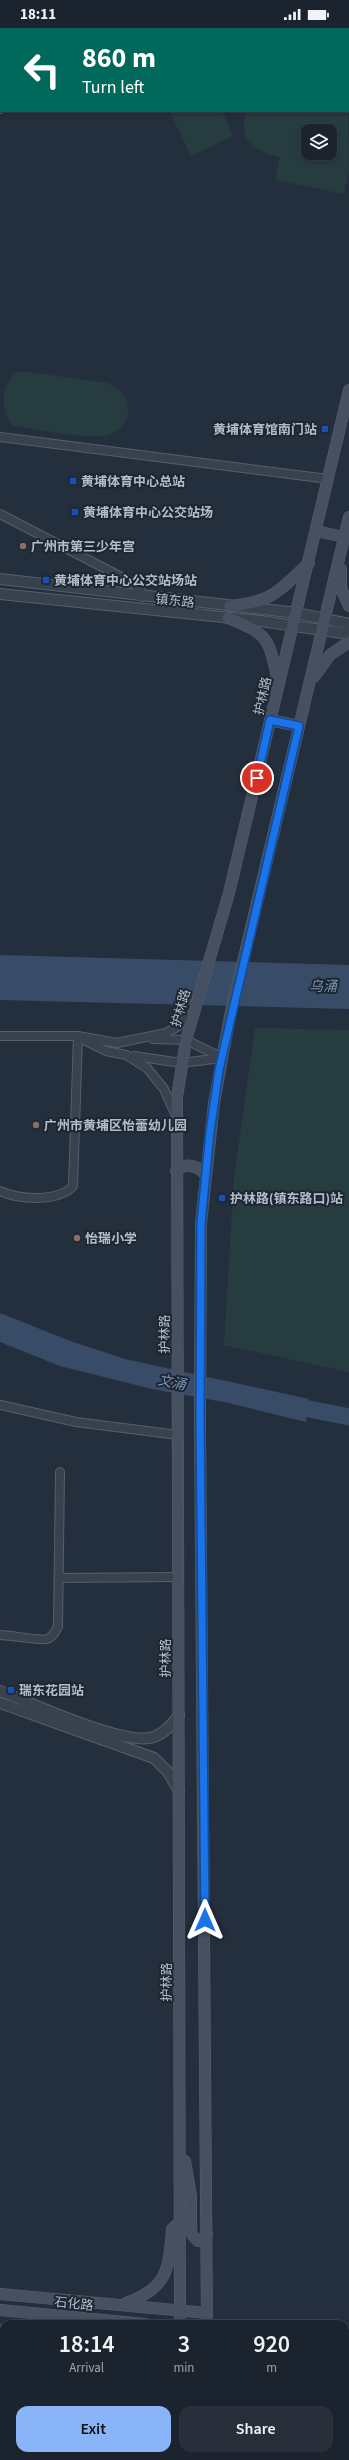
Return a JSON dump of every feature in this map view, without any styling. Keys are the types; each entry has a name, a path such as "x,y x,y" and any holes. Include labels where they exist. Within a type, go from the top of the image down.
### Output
{"main road":[{"name":"护林路","path":"180,2320 180,1793 176,1118 181,1063 186,1040 207,964 228,898 349,390"},
{"path":"206,2320 200,1420 200,1248 205,1174 222,1058 230,1016 349,517"},
{"path":"316,530 344,537"},
{"path":"340,553 341,588 349,606"},
{"path":"230,606 268,599 309,563"},
{"path":"228,618 254,628 262,634 273,656 279,684"},
{"path":"308,686 322,664 330,655 349,642"},
{"path":"270,720 299,726"},
{"path":"176,1171 189,1165 195,1166 205,1174"},
{"path":"181,2146 188,2169 193,2236 195,2239 201,2241 206,2234"},
{"path":"123,2304 156,2288 170,2260 172,2229 181,2221"},
{"path":"0,2294 123,2304 207,2313"},
{"name":"石化路","path":"0,2310 104,2320"}],"street":[{"path":"0,437 328,479"},
{"path":"0,514 131,582 141,591 142,597"},
{"name":"镇东路","path":"0,579 142,597 296,613 349,624"},
{"name":"镇东路","path":"0,594 228,618 349,634"},
{"path":"0,1036 78,1036 117,1043 166,1033 177,1027 193,1013"},
{"path":"78,1036 106,1051 126,1055 181,1063 222,1058"},
{"path":"0,1191 21,1196 58,1196 68,1191 73,1186 78,1036"},
{"path":"139,1039 186,1040 222,1058"},
{"path":"126,1055 139,1061 158,1079 176,1118"},
{"path":"0,1404 76,1422 178,1436"},
{"path":"0,1635 28,1636 41,1640 53,1635 58,1627 60,1472"},
{"path":"59,1578 178,1577"},
{"path":"0,1691 129,1738 154,1737 165,1732 179,1715"},
{"path":"0,1703 154,1758 168,1772 180,1793"}],"green space":[{"path":"170,112 222,112 233,136 191,156"},
{"path":"246,112 348,112 349,171 344,194 275,180 280,157 270,155 255,148 246,137 244,130"},
{"path":"20,371 108,383 122,394 127,402 128,411 126,420 121,427 113,433 96,437 13,426 6,412 4,396 9,381 13,375"},
{"path":"255,1028 349,1030 349,1372 224,1345 234,1177"}],"water":[{"name":"乌涌","path":"0,955 349,965 349,1009 0,1000"},
{"path":"0,1313 70,1341 125,1359 309,1399 306,1422 229,1403 152,1389 60,1366 0,1342"}],"waterway":[{"name":"文涌","path":"284,1404 349,1417"}],"place":[{"name":"黄埔体育馆南门站","path":"325,429"},
{"name":"黄埔体育中心总站","path":"73,481"},
{"name":"黄埔体育中心公交站场","path":"75,512"},
{"name":"广州市第三少年宫","path":"23,546"},
{"name":"黄埔体育中心公交站场站","path":"46,580"},
{"name":"广州市黄埔区怡蕾幼儿园","path":"36,1125"},
{"name":"护林路(镇东路口)站","path":"222,1198"},
{"name":"怡瑞小学","path":"77,1238"},
{"name":"瑞东花园站","path":"11,1690"}],"route":[{"path":"205,1920 200,1420 201,1223 210,1132 219,1070 242,964 299,726 270,720 257,778"}]}
